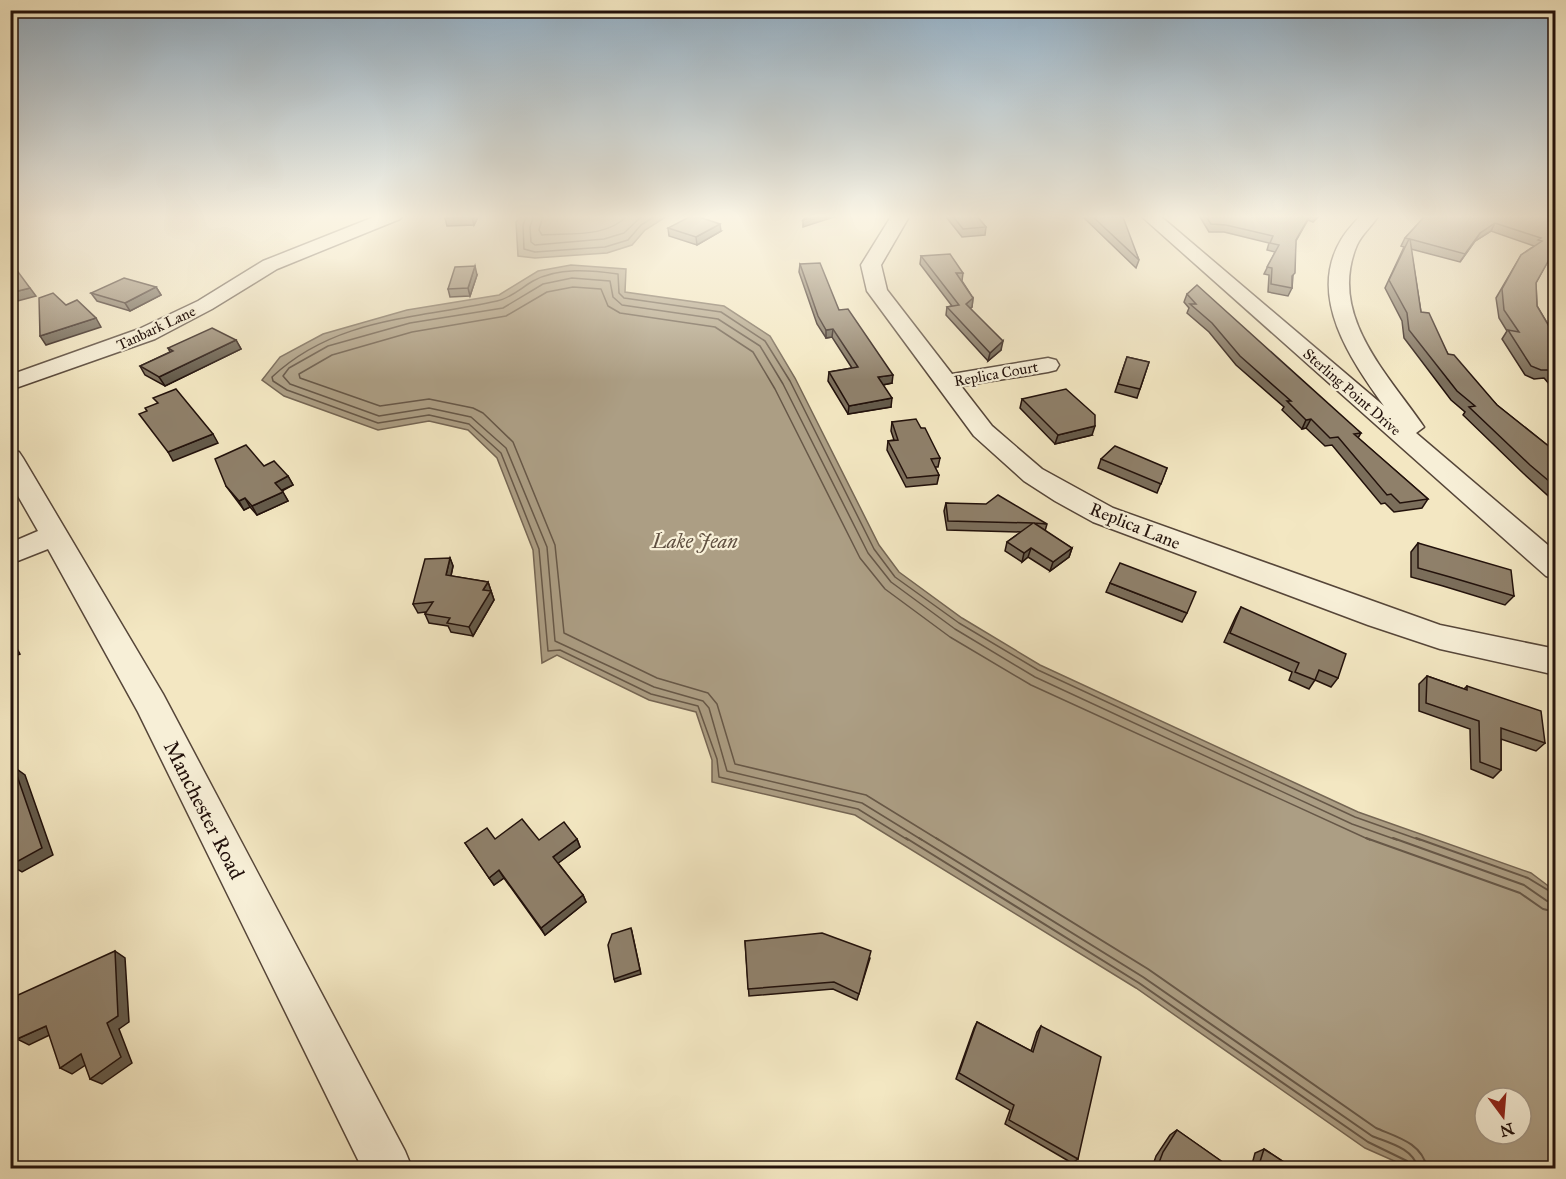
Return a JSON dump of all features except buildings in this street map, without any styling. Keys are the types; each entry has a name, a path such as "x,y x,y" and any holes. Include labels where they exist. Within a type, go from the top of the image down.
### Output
{"street":[{"name":"Tanbark Lane","path":"10,383 147,334 205,305 262,270"},
{"name":"Replica Lane","path":"871,270 877,291 972,418 1005,453 1049,485 1103,515 1379,617 1440,637 1556,662"},
{"name":"Sterling Point Drive","path":"1212,270 1556,569"},
{"path":"1342,270 1339,297 1344,320 1354,346 1382,389 1466,492"},
{"name":"Replica Court","path":"945,382 1048,365"},
{"name":"Manchester Road","path":"10,458 151,704 388,1168"},
{"path":"10,554 56,535"}],"water":[{"name":"Lake Jean","path":"543,270 626,270 625,292 724,306 770,336 795,378 879,545 899,572 962,618 1040,665 1358,812 1531,873 1555,891 1555,1168 1410,1168 1365,1148 1136,988 855,815 712,782 712,760 696,712 649,700 557,655 542,663 533,550 497,458 468,430 429,421 378,430 284,396 262,380 280,357 323,334 407,310 499,295"}]}
